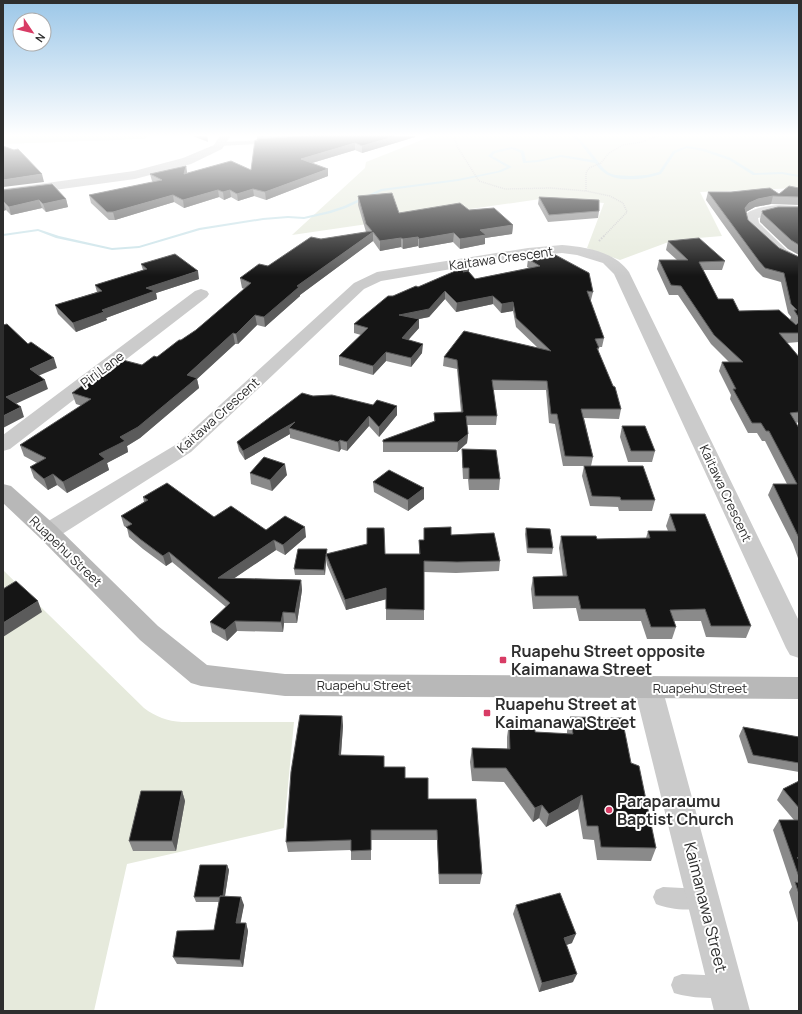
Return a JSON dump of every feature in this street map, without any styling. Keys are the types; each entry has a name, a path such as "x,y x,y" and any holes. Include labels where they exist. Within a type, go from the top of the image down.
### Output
{"street":[{"path":"3,193 89,181"},
{"path":"799,210 776,208 761,211 751,216 752,224 782,253 799,263"},
{"name":"Kaitawa Crescent","path":"48,532 184,448 359,286 377,277 528,252 562,249 579,251 608,260 621,272 799,648"},
{"name":"Piri Lane","path":"3,445 201,294"},
{"name":"Ruapehu Street","path":"3,491 48,532 149,633 201,675 285,685 799,688"},
{"name":"Kaimanawa Street","path":"648,687 729,999"}],"lane":[{"path":"663,897 704,900"},
{"path":"682,985 729,999"}],"path":[{"path":"480,181 505,189 551,188 586,191 610,196 623,203 627,212 595,246 579,251"},
{"path":"586,181 586,191"}],"shaded area":[{"path":"350,181 799,181 799,188 700,192 722,236 674,240 620,260 587,248 604,203 547,198 292,235"},
{"path":"3,570 144,708 153,714 167,720 182,722 294,722 284,828 127,864 94,1011 3,1011"}],"building":[{"path":"156,181 294,181 265,192 253,189 237,194 230,190 223,192 218,190 183,200 173,195 113,212 107,212 89,195"},
{"path":"52,184 66,199 43,204 39,200 9,207 3,202 3,190"},
{"path":"789,186 799,188 799,197 773,196 758,199 749,203 745,208 748,220 779,248 799,257 799,318 794,310 797,310 791,304 784,273 765,268 708,192 731,192 770,188 779,194"},
{"path":"392,193 399,213 460,203 469,210 494,208 513,225 480,230 486,235 460,239 454,233 419,239 418,237 380,241 373,232 297,286 299,287 264,317 255,315 236,334 233,333 187,375 197,378 138,427 120,437 125,441 99,454 105,459 63,482 53,474 44,479 30,467 46,458 20,445 91,399 72,393 119,359 142,365 154,356 157,357 179,340 196,330 251,283 240,278 259,264 268,266 311,237 321,239 372,231 366,224 358,196"},
{"path":"539,197 599,200 599,211 549,215"},
{"path":"778,207 799,207 799,245 791,240 763,214 762,211"},
{"path":"699,238 725,261 699,262 718,299 733,299 739,311 779,310 796,325 799,322 799,333 779,333 799,357 799,412 790,413 799,428 799,538 773,484 797,484 769,431 766,431 761,423 752,423 733,389 736,389 722,362 743,362 714,335 681,286 671,285 659,260 688,260 668,241"},
{"path":"550,252 589,273 593,292 587,291 604,338 595,339 599,348 597,348 613,386 615,387 621,409 581,409 593,457 565,456 557,414 551,414 547,381 492,380 497,416 466,416 468,434 458,442 383,442 383,440 435,421 434,413 463,412 457,360 444,357 464,331 551,351 516,318 513,302 502,304 493,296 457,303 445,291 429,309 399,315 419,319 402,338 423,344 411,358 386,352 373,366 339,356 368,328 354,324 388,296 393,296 416,286 418,287 469,265 463,272 468,271 475,279 540,266 528,259"},
{"path":"175,254 198,271 146,288 155,291 102,310 104,312 73,323 55,305 102,291 95,285 147,269 141,264"},
{"path":"7,324 28,344 31,342 54,358 30,369 45,380 6,397 21,407 3,416 3,325"},
{"path":"302,393 313,396 332,395 373,405 377,400 397,406 379,427 369,416 347,442 340,440 338,442 289,428 295,422 243,451 237,442"},
{"path":"622,426 645,426 655,451 631,451"},
{"path":"462,449 496,450 500,479 469,479 469,468 463,468"},
{"path":"264,457 285,464 270,480 250,473"},
{"path":"584,466 643,466 655,500 621,500 620,497 592,496"},
{"path":"389,470 424,488 408,500 373,482"},
{"path":"167,483 214,517 231,506 266,530 285,516 305,527 283,545 274,540 218,578 301,580 295,613 283,612 281,622 235,621 225,630 210,622 230,603 169,552 163,556 140,539 126,527 132,524 121,516 148,500 143,497"},
{"path":"670,514 705,514 751,626 711,626 705,609 670,610 676,627 651,627 645,609 581,609 578,596 535,596 533,577 567,576 561,536 596,536 597,539 650,538 648,531 676,531"},
{"path":"451,527 451,535 494,533 500,561 424,561 424,610 386,609 386,588 345,600 326,554 367,544 367,528 384,528 385,554 420,554 419,540 424,540 424,528"},
{"path":"526,528 550,529 553,548 528,548"},
{"path":"298,549 327,549 324,570 294,569"},
{"path":"16,581 38,601 3,623 3,589"},
{"path":"300,715 342,716 339,755 384,756 384,767 405,767 405,778 428,778 428,799 476,799 482,874 439,874 437,830 371,830 371,850 351,851 351,840 286,842 291,772"},
{"path":"570,717 622,718 631,763 639,766 656,848 601,847 598,826 587,826 582,795 549,814 542,805 535,808 506,768 474,768 472,748 510,749 509,723 535,725 535,732 573,734"},
{"path":"743,727 799,737 799,763 753,755"},
{"path":"799,781 799,808 783,789"},
{"path":"141,791 182,791 172,841 129,841"},
{"path":"779,820 799,820 799,857 797,858 799,858 799,877"},
{"path":"200,865 227,865 223,896 194,897"},
{"path":"795,882 799,883 799,894"},
{"path":"560,893 576,934 564,938 577,974 542,983 516,905"},
{"path":"220,896 241,897 236,923 246,923 240,960 173,957 177,931 214,930"}],"waterway":[{"path":"3,235 38,230 58,237 112,249 139,247 199,229 263,219 288,217 304,218 345,207 381,190 448,181"}],"place":[{"name":"Ruapehu Street opposite Kaimanawa Street","path":"503,660"},
{"name":"Ruapehu Street at Kaimanawa Street","path":"487,713"},
{"name":"Paraparaumu Baptist Church","path":"609,810"}]}
